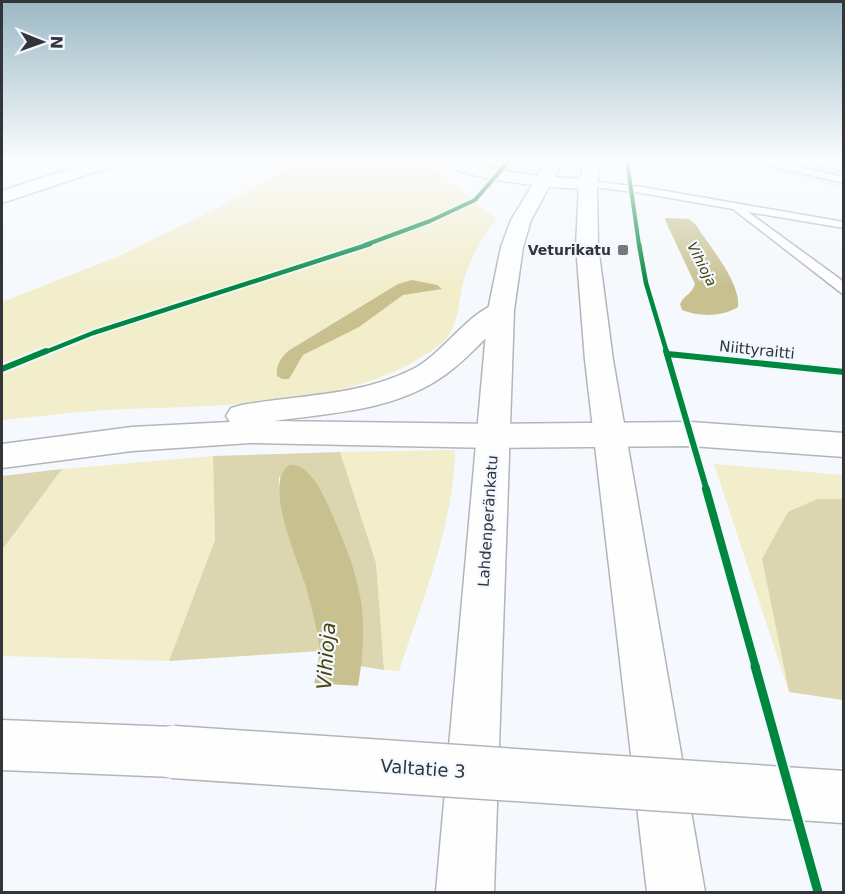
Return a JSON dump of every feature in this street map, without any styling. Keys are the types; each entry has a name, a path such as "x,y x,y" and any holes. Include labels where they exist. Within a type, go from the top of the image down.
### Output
{"main road":[{"name":"Lahdenperänkatu","path":"465,892 501,310 512,247 522,220 532,203"},
{"path":"589,203 587,246 608,434 676,892"},
{"path":"132,439 254,413 352,401 391,392 424,375 453,356 470,336 501,310"},
{"path":"2,456 132,439 250,432 494,436 691,434 843,445"},
{"name":"Valtatie 3","path":"2,745 173,752 843,797"}],"lane":[{"path":"715,203 843,225"},
{"path":"734,206 835,282 843,291"}],"shaded area":[{"path":"227,203 476,203 496,219 472,257 463,283 458,312 446,339 420,358 386,375 349,387 267,402 105,410 2,420 2,302 119,256"},
{"path":"455,450 449,506 427,590 399,671 384,670 376,563 340,452"},
{"path":"340,452 376,563 384,670 360,666 363,623 359,592 279,476 283,517 308,592 320,651 169,661 215,540 213,456"},
{"path":"213,456 215,540 169,661 2,656 2,550 62,469"},
{"path":"714,464 843,475 843,499 817,499 762,559 789,692"},
{"path":"62,469 2,550 2,476"},
{"path":"817,499 843,499 843,700 789,692 762,559 788,512"}],"water":[{"name":"Vihioja","path":"666,218 689,219 696,225 735,287 738,307 725,313 710,315 682,310 680,304 695,284"},
{"path":"412,280 437,285 442,289 403,295 359,327 303,355 289,379 277,376 279,362 288,351 398,284"},
{"name":"Vihioja","path":"290,465 303,468 314,479 325,499 353,569 362,611 360,673 316,892 278,892 320,651 308,595 280,504 279,487 282,474"}],"pier":[{"path":"312,683 361,686 319,892 275,892 290,822"}],"cycle path":[{"path":"2,369 93,333 373,243 469,203"},
{"path":"633,203 646,283 691,434 818,892"},
{"name":"Niittyraitti","path":"668,354 844,372"}],"place":[{"name":"Veturikatu","path":"623,250"}]}
